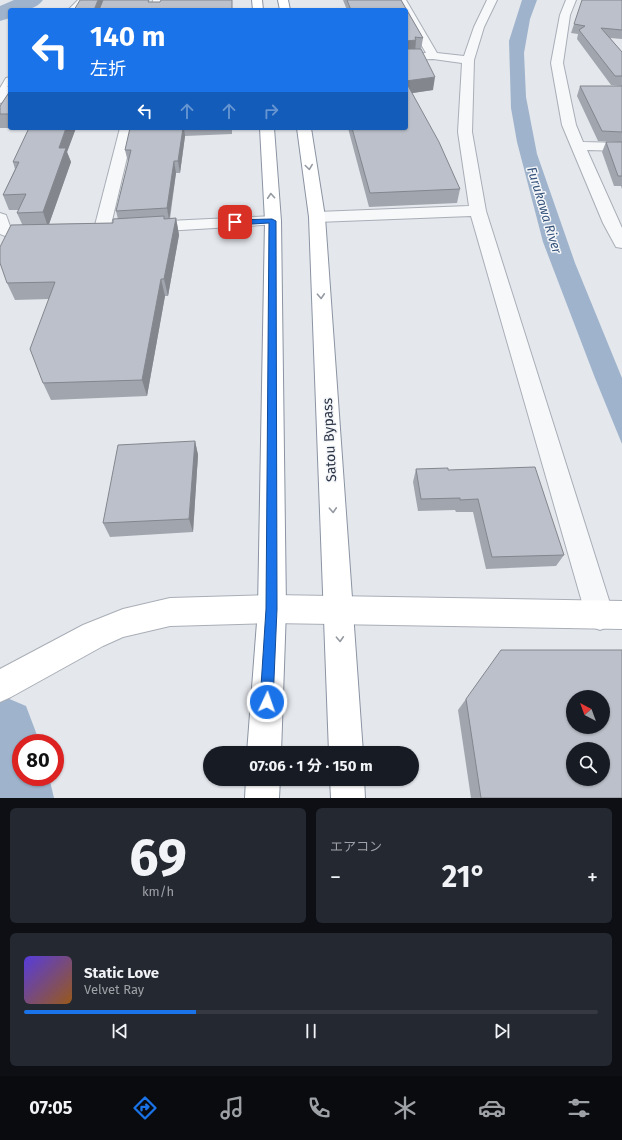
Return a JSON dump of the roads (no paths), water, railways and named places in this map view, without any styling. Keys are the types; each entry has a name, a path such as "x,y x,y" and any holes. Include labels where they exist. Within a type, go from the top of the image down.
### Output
{"main road":[{"path":"264,746 272,609 272,221 266,130"},
{"name":"Satou Bypass","path":"304,130 317,218 346,746"},
{"path":"0,686 93,636 123,623 170,612 272,609 611,616"},
{"path":"262,798 263,786"},
{"path":"347,786 348,798"}],"street":[{"path":"75,8 83,0"},
{"path":"492,0 479,27 468,60 465,132 478,211 611,616"},
{"path":"571,0 565,15 557,63 569,125 616,223 622,243"},
{"path":"408,12 433,56"},
{"path":"408,57 433,56 468,60"},
{"path":"0,99 8,85"},
{"path":"563,90 578,90"},
{"path":"127,130 110,229 272,221"},
{"path":"578,146 622,147"},
{"path":"317,218 478,211"},
{"path":"0,218 2,229 16,234 55,232"}],"water":[{"name":"Furukawa River","path":"522,0 537,0 530,19 524,53 526,97 537,154 575,263 622,378 622,444 543,242 517,142 511,108 509,41"}],"waterway":[{"path":"14,8 32,0"},
{"path":"0,14 8,10"},
{"path":"0,732 15,798"}]}
